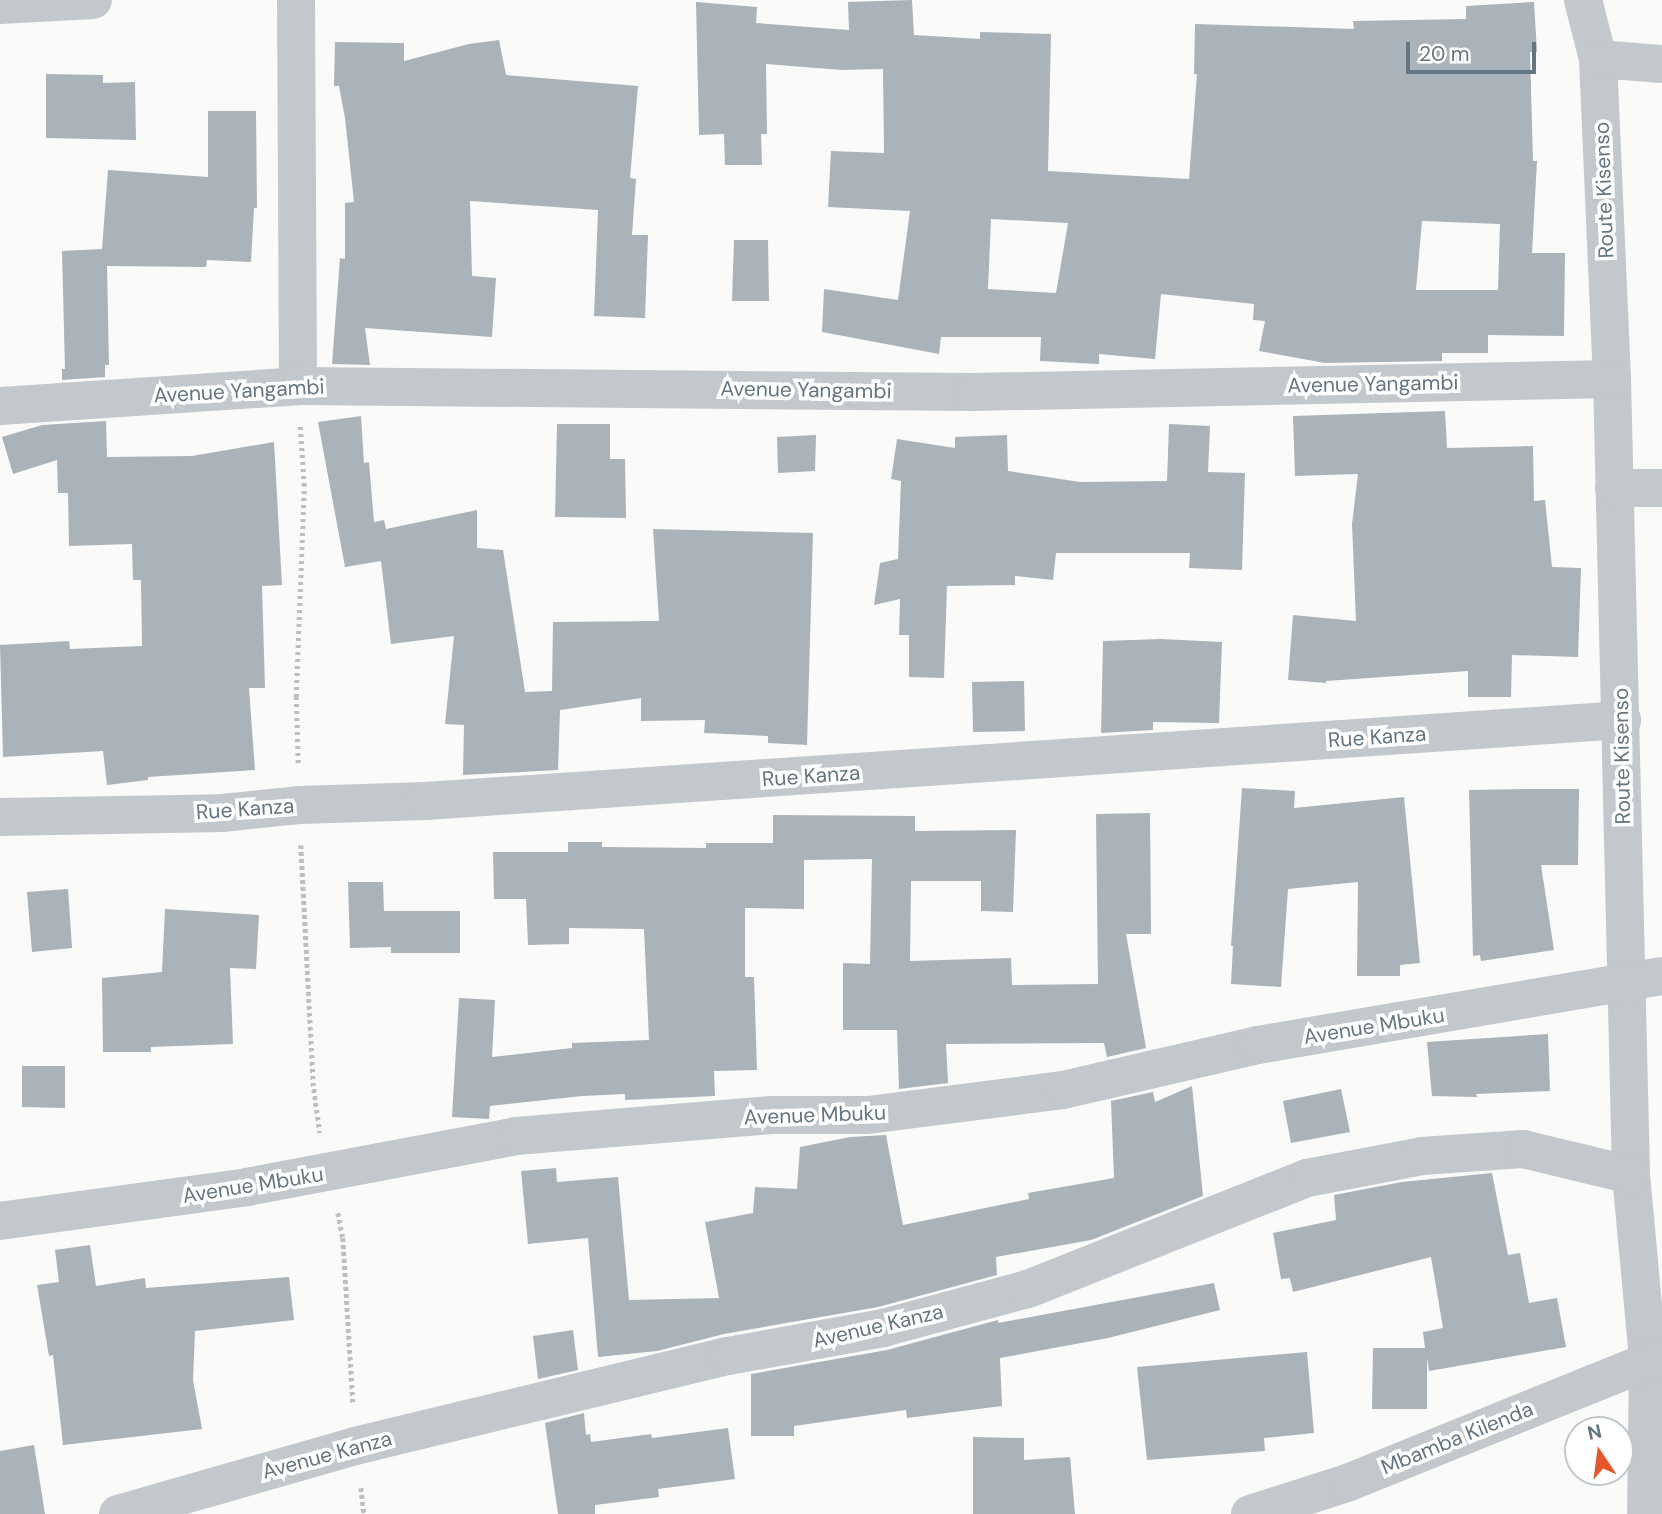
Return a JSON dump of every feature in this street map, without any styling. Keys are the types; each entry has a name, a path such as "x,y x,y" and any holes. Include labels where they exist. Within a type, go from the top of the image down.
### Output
{"street":[{"path":"0,5 93,0"},
{"path":"296,0 298,386"},
{"name":"Route Kisenso","path":"1583,0 1598,59 1612,379 1622,720 1644,980 1631,1175 1655,1358 1646,1514"},
{"path":"1598,59 1662,64"},
{"name":"Avenue Yangambi","path":"0,406 298,386 974,392 1612,379"},
{"path":"1614,488 1662,488"},
{"name":"Rue Kanza","path":"0,817 222,813 299,805 426,801 1622,720"},
{"name":"Avenue Mbuku","path":"0,1222 326,1173 516,1136 772,1115 868,1115 1063,1090 1258,1045 1644,980"},
{"name":"Avenue Kanza","path":"118,1514 355,1446 728,1356 883,1328 1028,1289 1307,1178 1422,1156 1523,1149 1631,1175"},
{"name":"Mbamba Kilenda","path":"1250,1514 1347,1483 1655,1358"}],"path":[{"path":"298,386 304,486 296,697 314,1089 326,1173 343,1238 355,1446 364,1514"}],"building":[{"path":"912,0 914,35 980,39 980,32 1051,34 1048,171 1189,179 1197,74 1194,74 1195,24 1354,29 1353,21 1466,19 1466,6 1534,2 1537,52 1530,52 1533,161 1537,161 1532,253 1565,253 1564,336 1488,335 1488,353 1442,353 1442,361 1325,363 1259,351 1265,321 1253,320 1254,304 1161,294 1155,359 1099,354 1099,364 1040,361 1041,337 941,337 939,354 822,332 824,289 898,300 910,211 828,207 831,151 884,153 883,69 842,70 766,64 767,134 761,134 762,165 725,165 724,134 699,135 696,2 757,7 756,23 849,30 848,2","holes":["991,219 1068,223 1056,293 988,289","1422,221 1500,224 1498,290 1416,290"]},
{"path":"499,40 506,75 638,86 630,178 636,179 632,235 648,235 645,318 594,316 598,210 470,201 472,276 496,278 492,337 365,328 370,365 332,364 340,258 345,259 345,203 354,202 345,118 339,86 334,86 335,42 404,43 404,61 469,44"},
{"path":"46,74 103,75 103,83 135,82 136,140 46,138"},
{"path":"208,111 256,111 257,208 254,208 251,262 207,260 206,267 107,266 109,365 105,365 105,377 62,380 62,369 65,369 62,251 102,249 108,170 208,177"},
{"path":"734,240 768,240 769,301 732,301"},
{"path":"1445,411 1447,448 1533,446 1534,501 1545,500 1552,567 1581,568 1578,657 1512,655 1511,697 1468,697 1468,671 1326,683 1288,680 1293,615 1356,621 1352,524 1358,474 1295,476 1293,416"},
{"path":"361,416 364,463 369,462 374,522 384,520 386,529 477,510 477,548 503,550 525,692 552,691 553,622 659,621 653,529 813,533 807,745 768,743 768,736 704,733 705,720 641,721 641,698 560,710 558,770 463,775 464,725 445,724 454,636 391,644 381,561 345,567 318,422"},
{"path":"106,421 107,457 192,456 274,442 282,585 262,586 265,688 249,688 255,770 148,777 148,780 107,785 103,751 3,757 0,645 69,641 70,649 142,646 141,580 133,580 132,544 69,546 68,493 58,493 57,460 13,474 2,437 42,425"},
{"path":"557,424 610,424 610,459 625,459 626,518 555,517"},
{"path":"1169,424 1210,426 1208,472 1245,473 1242,570 1189,568 1190,553 1056,553 1053,580 1015,576 1015,585 947,586 944,678 909,677 909,635 899,635 900,599 874,605 880,563 898,559 901,481 891,479 897,439 955,448 955,437 1007,435 1008,471 1080,482 1167,481"},
{"path":"816,435 815,471 778,473 777,437"},
{"path":"1161,639 1222,642 1219,723 1153,722 1153,730 1101,733 1103,641"},
{"path":"1024,681 1025,731 973,732 972,682"},
{"path":"1242,788 1295,791 1294,808 1404,797 1420,963 1400,965 1400,976 1357,976 1358,882 1288,889 1281,987 1231,984 1231,946"},
{"path":"1579,789 1578,865 1541,865 1554,950 1481,961 1480,955 1473,956 1469,790"},
{"path":"1150,813 1151,934 1126,934 1146,1048 1107,1057 1104,1043 946,1044 948,1083 899,1089 897,1030 843,1030 843,963 870,964 872,859 804,860 804,909 745,908 745,977 754,977 757,1070 714,1071 715,1096 625,1100 625,1094 582,1096 490,1106 489,1119 452,1117 459,998 495,1000 492,1057 572,1048 572,1043 649,1040 644,929 569,928 569,944 528,945 526,899 494,899 493,852 568,852 568,842 602,842 602,847 706,848 706,843 773,843 773,815 915,816 915,831 1016,830 1013,912 981,911 981,881 911,881 910,961 1011,958 1012,985 1098,984 1096,814"},
{"path":"348,882 383,882 384,911 460,911 460,953 391,953 391,947 350,948"},
{"path":"68,889 72,948 32,952 27,892"},
{"path":"165,909 259,915 256,969 230,968 233,1044 151,1047 151,1052 103,1052 102,978 162,972"},
{"path":"1548,1034 1550,1091 1476,1094 1477,1097 1432,1096 1427,1042"},
{"path":"22,1066 65,1066 65,1108 22,1107"},
{"path":"1192,1086 1203,1196 1091,1240 996,1257 997,1275 878,1307 724,1334 657,1351 598,1357 588,1238 528,1244 521,1171 556,1168 557,1182 618,1177 629,1300 719,1298 705,1222 753,1213 755,1187 797,1189 800,1147 850,1137 886,1135 903,1225 1029,1199 1028,1193 1114,1178 1111,1101 1153,1092 1155,1102"},
{"path":"1341,1089 1350,1132 1291,1143 1283,1101"},
{"path":"1492,1173 1508,1255 1520,1253 1529,1303 1557,1298 1566,1347 1429,1371 1427,1358 1427,1409 1372,1409 1373,1348 1425,1348 1423,1332 1443,1328 1431,1257 1293,1292 1290,1278 1281,1279 1273,1233 1336,1220 1334,1195 1402,1182"},
{"path":"90,1245 96,1286 145,1278 146,1288 289,1277 294,1320 195,1331 193,1380 202,1429 63,1445 53,1355 49,1356 37,1285 59,1282 55,1250"},
{"path":"1214,1283 1220,1310 1108,1338 1000,1358 1002,1406 907,1418 906,1410 794,1426 794,1436 751,1436 751,1374 887,1350 998,1320 998,1323"},
{"path":"573,1330 578,1370 538,1379 533,1336"},
{"path":"1307,1352 1314,1433 1264,1438 1265,1451 1147,1460 1137,1367"},
{"path":"584,1413 586,1435 590,1434 591,1442 651,1434 652,1438 728,1428 735,1479 658,1489 659,1497 595,1505 595,1514 558,1514 545,1423"},
{"path":"973,1437 1024,1438 1024,1460 1070,1457 1075,1514 973,1514"},
{"path":"34,1445 45,1514 0,1514 0,1451"}]}
